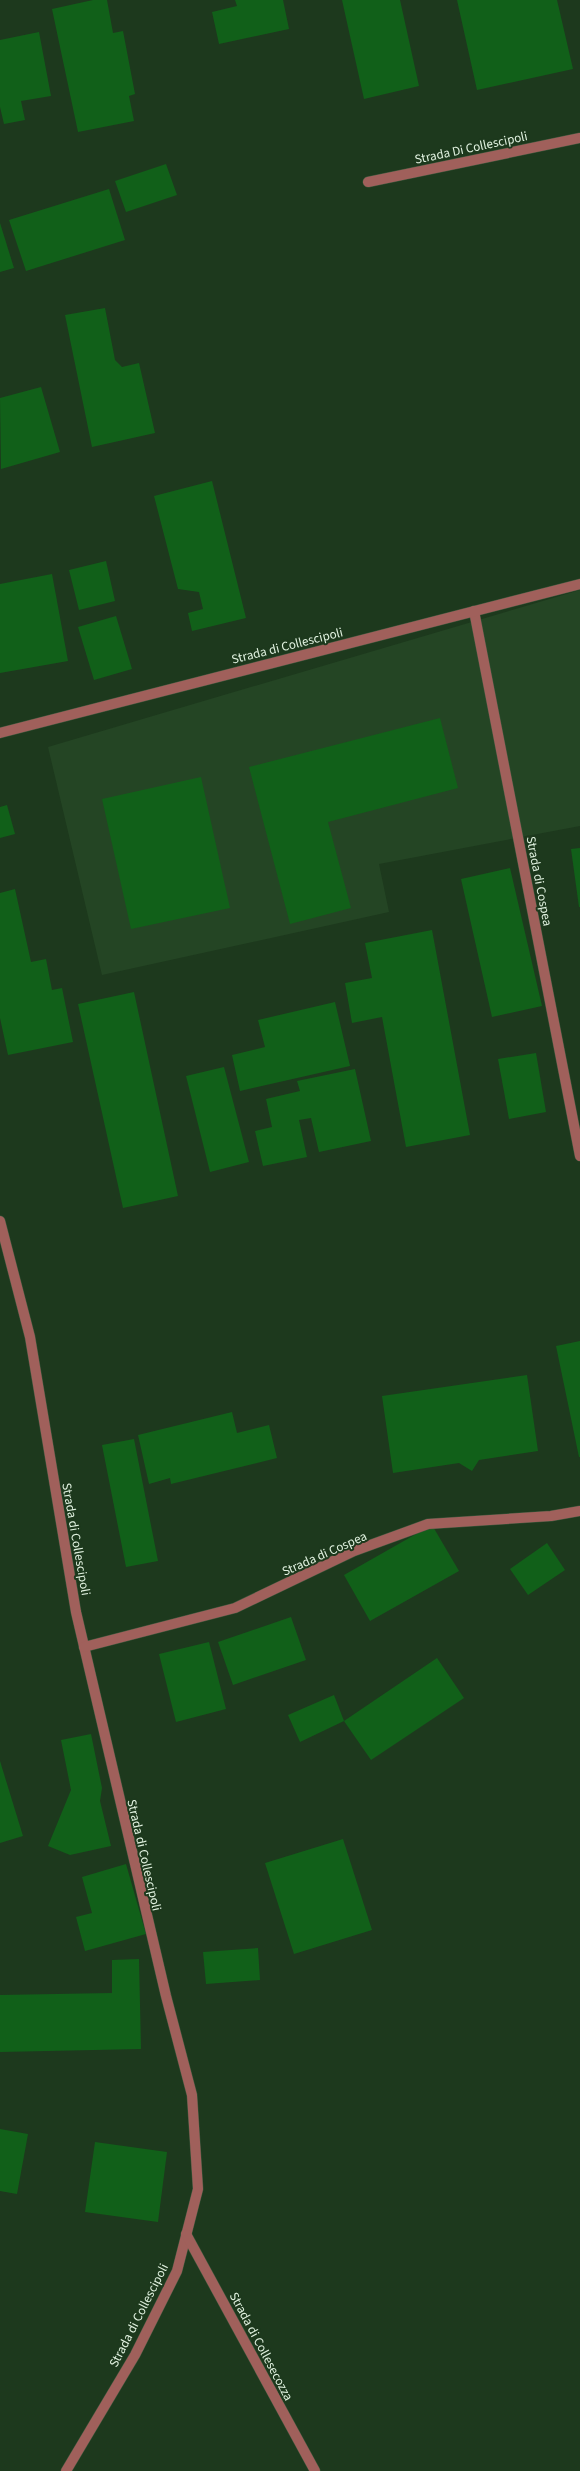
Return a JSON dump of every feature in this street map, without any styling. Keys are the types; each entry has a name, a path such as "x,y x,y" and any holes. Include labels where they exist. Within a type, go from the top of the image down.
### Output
{"street":[{"name":"Strada Di Collescipoli","path":"368,182 580,138"},
{"name":"Strada di Collescipoli","path":"0,733 580,584"},
{"name":"Strada di Cospea","path":"474,611 580,1156"},
{"name":"Strada di Collescipoli","path":"0,1221 30,1337 76,1612 164,1988 192,2095 198,2189 177,2271 138,2348 66,2471"},
{"name":"Strada di Cospea","path":"84,1647 235,1608 354,1551 428,1524 551,1516 580,1511"},
{"name":"Strada di Collesecozza","path":"186,2234 315,2471"}],"shaded area":[{"path":"580,590 580,826 379,864 389,912 102,975 48,747"}],"building":[{"path":"93,0 107,0 113,33 123,31 135,94 129,96 134,121 78,132 52,9"},
{"path":"235,0 283,0 289,29 219,44 212,12 237,6"},
{"path":"342,0 400,0 419,86 364,99"},
{"path":"457,0 557,0 573,69 477,90"},
{"path":"39,32 51,96 21,101 25,120 4,124 0,107 0,40"},
{"path":"166,164 177,195 126,212 115,181"},
{"path":"109,189 125,240 26,271 9,220"},
{"path":"0,223 14,268 0,272"},
{"path":"105,308 115,360 122,367 139,363 155,433 92,447 65,315"},
{"path":"41,387 60,452 1,469 0,398"},
{"path":"212,481 246,618 192,631 188,613 203,609 199,592 178,589 154,496"},
{"path":"106,561 115,601 79,610 69,570"},
{"path":"52,574 68,661 0,673 0,584"},
{"path":"116,616 132,669 94,680 78,627"},
{"path":"440,718 458,788 328,822 351,908 290,924 249,767"},
{"path":"201,777 230,908 131,929 102,799"},
{"path":"7,805 15,834 0,838 0,807"},
{"path":"580,848 580,907 579,907 571,849"},
{"path":"510,868 542,1006 492,1017 461,879"},
{"path":"15,889 31,962 46,959 52,990 62,988 73,1042 8,1055 0,1018 0,893"},
{"path":"432,930 470,1135 406,1147 382,1017 352,1023 345,983 372,978 365,943"},
{"path":"134,992 178,1196 123,1208 78,1004"},
{"path":"335,1002 350,1066 240,1091 232,1055 265,1047 258,1020"},
{"path":"536,1053 546,1112 509,1119 498,1059"},
{"path":"224,1067 249,1162 210,1172 186,1076"},
{"path":"355,1069 371,1141 319,1152 311,1118 299,1120 307,1157 263,1166 255,1131 272,1127 266,1099 300,1091 297,1081"},
{"path":"580,1341 580,1457 579,1457 556,1346"},
{"path":"527,1375 538,1451 479,1460 472,1471 459,1463 393,1473 382,1396"},
{"path":"232,1412 237,1433 269,1425 277,1458 171,1484 170,1478 149,1484 138,1435"},
{"path":"134,1439 158,1561 126,1567 102,1445"},
{"path":"432,1525 459,1571 370,1621 344,1575"},
{"path":"547,1543 565,1570 528,1595 510,1569"},
{"path":"291,1617 306,1660 233,1685 218,1642"},
{"path":"209,1642 226,1709 176,1722 159,1654"},
{"path":"437,1658 464,1698 371,1760 344,1721"},
{"path":"334,1695 344,1721 300,1742 288,1715"},
{"path":"91,1734 102,1788 100,1801 111,1846 70,1855 48,1846 71,1790 61,1740"},
{"path":"0,1761 23,1836 0,1843"},
{"path":"343,1839 372,1930 294,1954 265,1863"},
{"path":"126,1864 146,1934 85,1951 76,1917 92,1913 82,1877"},
{"path":"258,1948 260,1980 206,1984 203,1952"},
{"path":"139,1959 141,2049 0,2052 0,1995 112,1993 112,1960"},
{"path":"0,2129 28,2134 17,2194 0,2191"},
{"path":"95,2142 167,2152 158,2222 85,2212"}]}
